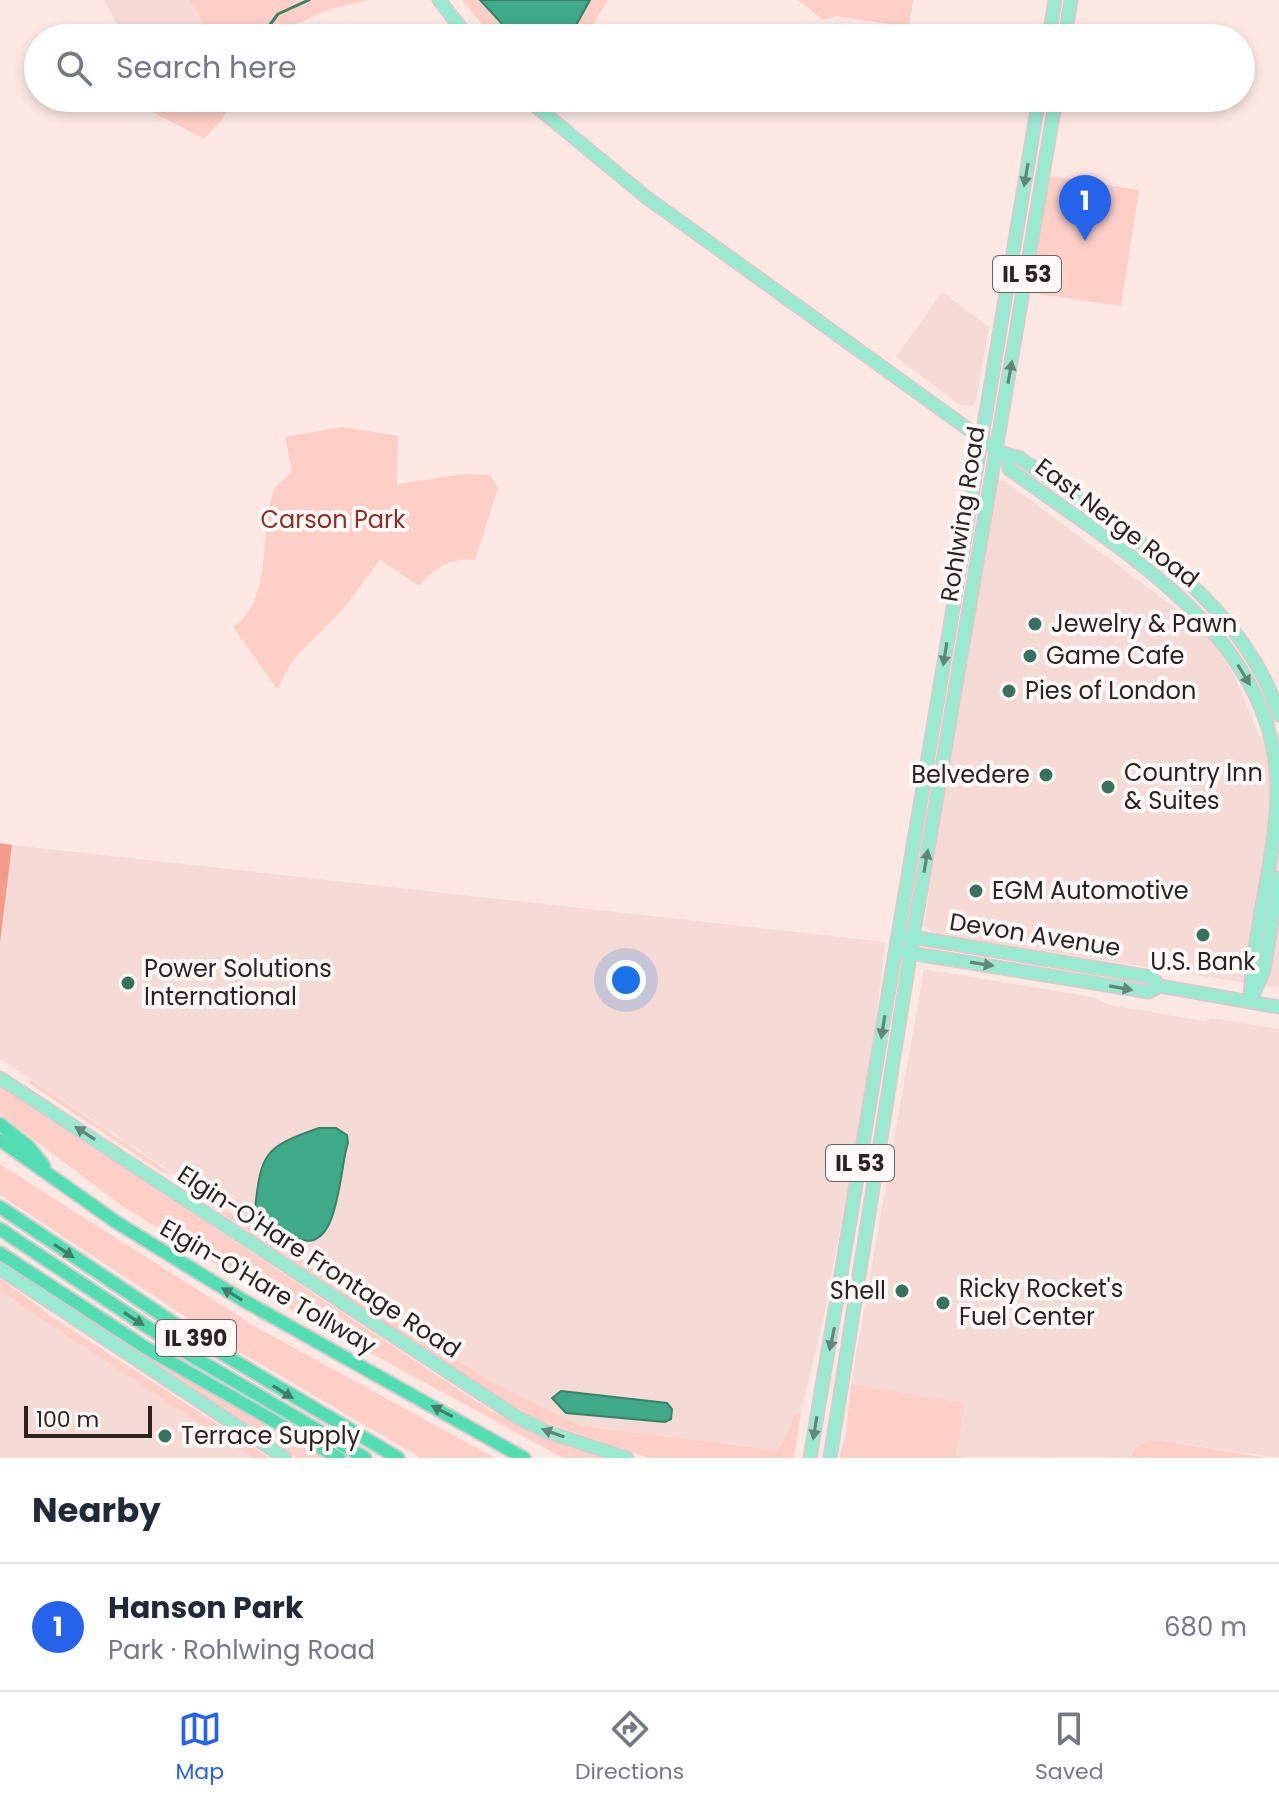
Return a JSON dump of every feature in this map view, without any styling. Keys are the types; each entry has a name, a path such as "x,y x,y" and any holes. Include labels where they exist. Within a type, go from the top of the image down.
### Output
{"highway":[{"path":"0,1124 29,1147 53,1178"},
{"name":"Elgin-O'Hare Tollway","path":"0,1140 116,1222 241,1299 524,1458"},
{"name":"IL 390","path":"0,1207 196,1338 398,1458"},
{"path":"0,1229 173,1344 365,1458"},
{"path":"0,1253 146,1348 339,1458"},
{"path":"510,1448 535,1458"}],"main road":[{"path":"439,0 458,24"},
{"path":"1051,24 1055,0"},
{"path":"1067,24 1071,0"},
{"name":"East Nerge Road","path":"543,112 646,197 982,439 1008,457 1020,458 1162,561 1232,628 1251,656 1279,715"},
{"name":"Rohlwing Road","path":"898,935 1037,112"},
{"name":"Rohlwing Road","path":"913,937 1054,112"},
{"name":"East Nerge Road","path":"1008,457 1009,469 1139,561 1195,611 1226,647 1252,688 1274,755 1277,791 1251,968 1250,1002"},
{"path":"1250,1002 1264,970 1279,878"},
{"name":"Devon Avenue","path":"898,935 1151,977 1160,986 1279,1007"},
{"name":"IL 53","path":"854,1229 852,1212 898,935"},
{"name":"IL 53","path":"830,1458 913,937"},
{"name":"Devon Avenue","path":"895,950 1149,992 1160,986"},
{"name":"Elgin-O'Hare Frontage Road","path":"0,1078 517,1417 545,1431 627,1458"},
{"path":"810,1458 854,1229 871,1213"},
{"path":"854,1229 854,1317"},
{"path":"0,1269 30,1292 285,1458"}],"shaded area":[{"path":"104,0 207,0 205,24 117,24"},
{"path":"480,0 590,0 577,24 502,24"},
{"path":"942,292 989,327 976,401 971,406 960,405 896,357"},
{"path":"991,480 1005,481 1189,618 1213,643 1234,674 1259,736 1279,733 1279,988 934,934 924,925"},
{"path":"0,843 12,845 0,943"},
{"path":"12,845 885,942 871,1067 823,1321 801,1412 793,1416 786,1438 777,1450 582,1426 491,1382 0,1059 0,943"},
{"path":"924,969 1092,997 1111,1005 1203,1021 1212,1018 1279,1029 1279,1458 1157,1440 1132,1453 1130,1458 956,1457 965,1403 851,1384"},
{"path":"319,1128 336,1128 347,1135 348,1143 329,1223 321,1235 310,1241 296,1238 255,1209 260,1175 269,1154 287,1141"},
{"path":"0,1291 75,1340 252,1458 0,1458"},
{"path":"561,1391 667,1403 672,1409 671,1419 665,1422 566,1413 552,1398"}],"green space":[{"path":"190,0 369,0 327,10 297,24 204,24"},
{"path":"462,0 608,0 593,24 482,24"},
{"path":"798,0 913,0 909,24 836,16 823,20"},
{"path":"153,112 226,112 204,139"},
{"path":"1049,176 1139,190 1121,306 1031,293"},
{"name":"Carson Park","path":"342,427 398,436 397,484 463,474 490,475 498,488 475,560 458,560 444,565 419,586 380,560 344,608 292,661 277,689 233,627 255,599 263,563 269,507 274,490 292,472 285,437"},
{"path":"31,1080 172,1174 162,1172 29,1083"},
{"path":"0,1086 488,1409 531,1432 605,1458 563,1458 277,1302 122,1206 0,1114"},
{"path":"0,1164 256,1327 495,1458 421,1458 238,1351 0,1195"},
{"path":"185,1183 491,1382 582,1426 777,1450 786,1438 793,1416 801,1412 794,1458 649,1458 541,1421 498,1398 179,1185"},
{"path":"0,1278 54,1318 270,1458 252,1458 0,1291"},
{"path":"48,1296 323,1458 297,1458"},
{"path":"851,1384 965,1403 956,1456 964,1458 839,1458 846,1434"},
{"path":"1157,1440 1268,1458 1130,1458 1137,1446"}],"waterway":[{"path":"270,24 278,14 309,0"}],"place":[{"name":"Hanson Park","path":"1085,241"},
{"name":"Jewelry & Pawn","path":"1035,624"},
{"name":"Game Cafe","path":"1030,656"},
{"name":"Pies of London","path":"1009,691"},
{"name":"Belvedere","path":"1046,775"},
{"name":"Country Inn & Suites","path":"1108,787"},
{"name":"EGM Automotive","path":"976,891"},
{"name":"U.S. Bank","path":"1203,935"},
{"name":"Power Solutions International","path":"128,983"},
{"name":"Shell","path":"902,1291"},
{"name":"Ricky Rocket's Fuel Center","path":"943,1303"},
{"name":"Terrace Supply","path":"165,1436"}]}
